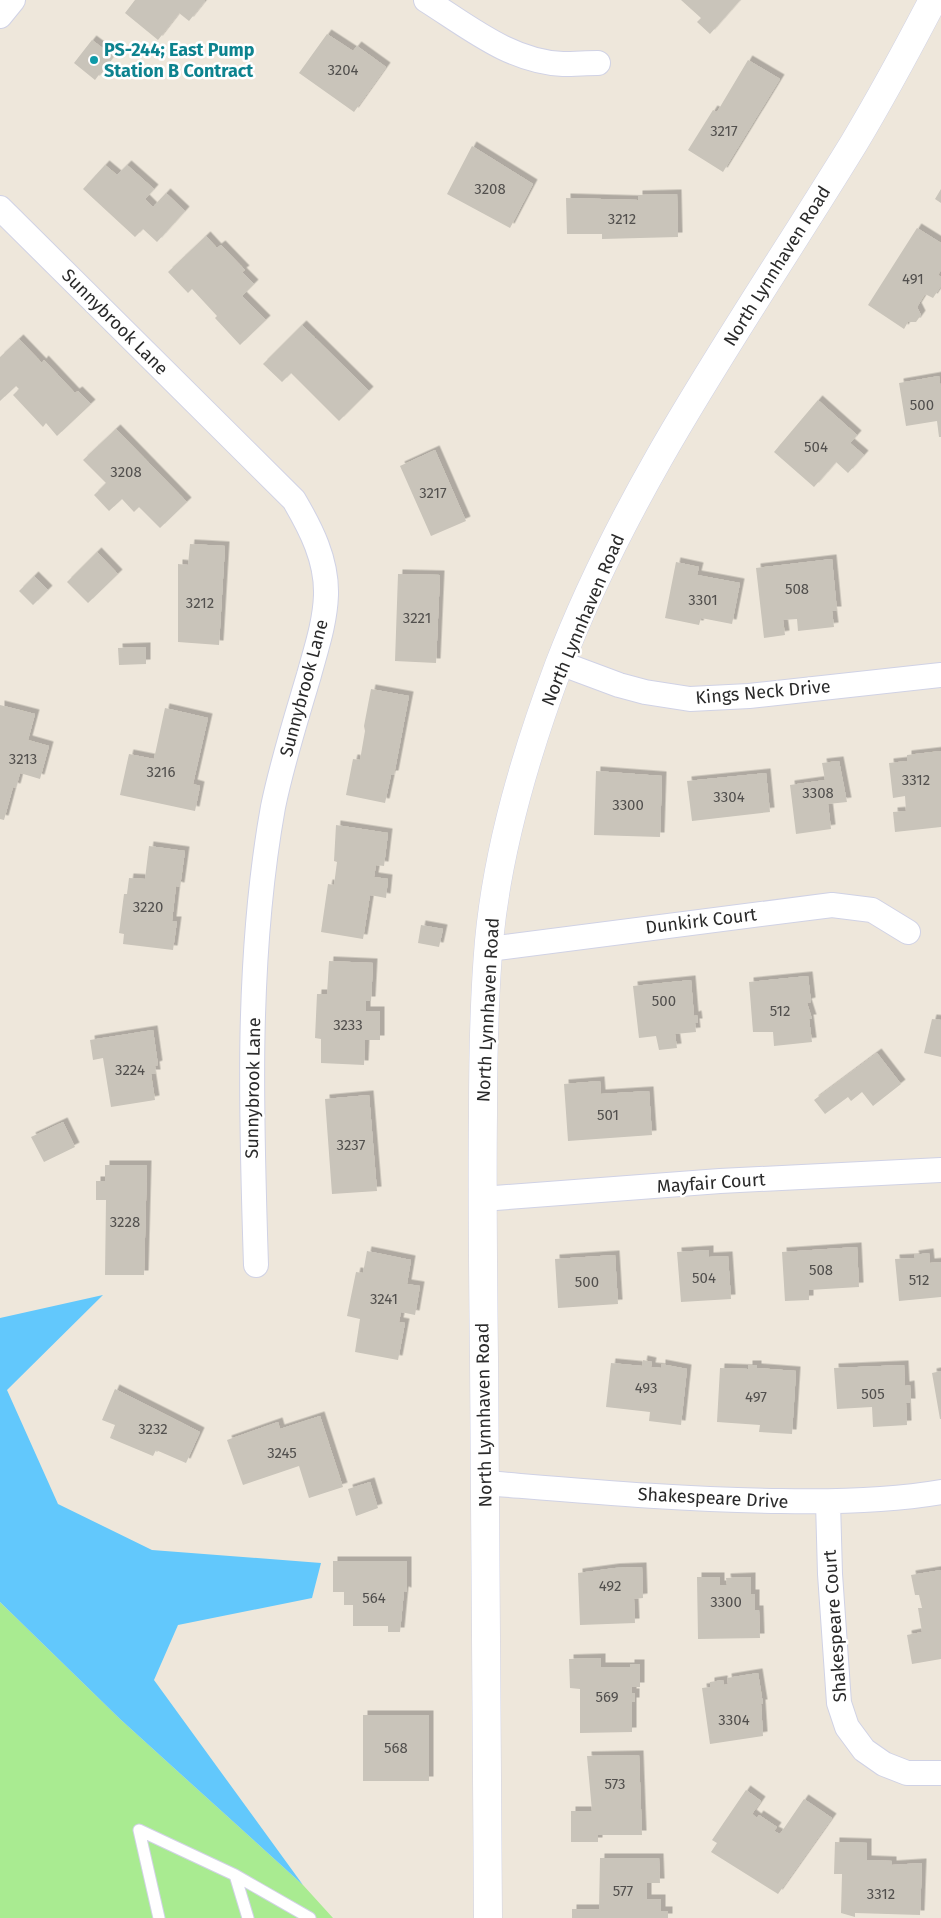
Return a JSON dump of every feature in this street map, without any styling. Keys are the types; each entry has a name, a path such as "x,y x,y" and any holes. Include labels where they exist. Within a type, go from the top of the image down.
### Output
{"street":[{"path":"0,16 13,0"},
{"path":"426,0 501,48 528,58 562,64 598,62"},
{"name":"North Lynnhaven Road","path":"488,1918 482,1199 484,1026 489,949 503,851 522,775 560,663 598,575 647,478 737,327 855,141 909,47 933,0"},
{"name":"Sunnybrook Lane","path":"0,208 294,500 311,529 322,560 326,594 322,627 293,728 274,806 261,885 254,1002 252,1130 256,1265"},
{"name":"Kings Neck Drive","path":"560,663 636,690 690,699 749,696 941,675"},
{"name":"Dunkirk Court","path":"489,949 832,905 872,910 908,932"},
{"name":"Mayfair Court","path":"482,1199 720,1182 941,1170"},
{"name":"Shakespeare Drive","path":"485,1484 721,1500 828,1502 918,1496 941,1492"},
{"name":"Shakespeare Court","path":"828,1502 830,1574 839,1703 846,1727 864,1750 884,1764 907,1772 941,1773"}],"lane":[{"path":"159,1918 139,1830 235,1875 310,1918"},
{"path":"235,1875 248,1918"}],"green space":[{"path":"0,1602 120,1719 303,1885 333,1918 0,1918"}],"water":[{"path":"103,1295 7,1390 58,1504 152,1550 321,1563 312,1598 178,1625 154,1680 303,1885 120,1719 0,1602 0,1318"}],"building":[{"path":"135,0 205,1 189,21 179,13 158,40 125,13"},
{"path":"681,0 740,0 710,34 697,22 701,18"},
{"path":"327,34 353,51 357,46 386,67 354,112 299,73"},
{"name":"PS-244; East Pump Station B Contract","path":"92,40 113,56 95,80 74,63"},
{"path":"748,60 780,79 723,172 688,150 713,110 717,112"},
{"path":"472,146 533,184 510,228 447,194"},
{"path":"105,165 117,175 127,165 154,189 145,199 153,207 166,193 185,211 157,242 143,229 135,237 83,189"},
{"path":"941,189 941,203 935,199"},
{"path":"677,194 678,237 602,239 602,234 567,234 566,198 638,200 638,195"},
{"path":"917,228 941,243 941,270 938,275 941,277 941,286 933,298 925,294 917,307 921,315 916,322 908,322 904,329 868,305"},
{"path":"206,236 217,248 221,245 245,270 242,272 254,284 242,296 266,320 240,345 192,289 188,293 168,272"},
{"path":"302,325 369,391 339,421 291,373 282,382 263,364"},
{"path":"19,339 42,363 44,360 75,393 78,391 91,404 57,436 46,423 43,427 13,395 19,389 16,386 0,401 0,357"},
{"path":"939,376 941,390 941,437 939,437 937,421 906,426 899,383"},
{"path":"818,400 857,435 850,443 864,455 848,473 836,462 814,487 774,452"},
{"path":"116,429 187,502 160,528 139,507 134,512 122,499 109,511 94,495 106,483 83,460"},
{"path":"435,450 466,521 431,536 400,466"},
{"path":"190,544 225,546 219,645 178,642 178,564 188,565"},
{"path":"97,552 118,574 88,603 67,582"},
{"path":"832,559 837,611 832,611 834,627 798,631 797,619 783,620 785,635 764,638 756,568"},
{"path":"676,562 699,567 697,575 740,583 732,624 701,618 699,625 665,618"},
{"path":"398,574 440,575 436,663 395,661"},
{"path":"34,576 48,590 33,605 19,591"},
{"path":"146,647 146,664 119,665 118,648"},
{"path":"371,689 409,696 394,775 391,775 385,803 346,795 353,759 360,760"},
{"path":"0,705 35,714 28,740 49,746 40,779 20,773 16,788 13,787 4,820 0,819"},
{"path":"165,708 208,718 193,784 200,786 195,811 120,795 129,754 154,759"},
{"path":"941,751 941,827 895,832 893,812 906,811 905,796 893,798 889,763 907,761 907,755"},
{"path":"839,761 847,802 828,804 831,829 796,834 790,785 825,780 822,763"},
{"path":"596,771 662,776 660,837 594,835"},
{"path":"766,773 770,812 692,821 687,781"},
{"path":"336,825 388,833 384,866 376,865 374,877 388,879 386,898 370,895 363,939 321,932 328,884 334,885 337,862 334,861"},
{"path":"149,846 185,851 180,887 176,886 172,921 177,921 173,950 123,944 124,934 119,933 124,894 127,894 129,878 145,879"},
{"path":"421,925 443,929 439,947 418,943"},
{"path":"329,961 373,963 371,1001 366,1001 366,1011 380,1011 380,1040 365,1040 364,1065 321,1063 321,1039 315,1038 317,994 327,994"},
{"path":"808,976 811,1002 807,1003 812,1019 809,1019 812,1042 774,1046 773,1032 753,1032 749,982"},
{"path":"691,980 694,1016 697,1015 698,1023 695,1023 696,1032 675,1034 677,1048 659,1050 656,1036 639,1038 633,986"},
{"path":"932,1019 941,1020 941,1057 924,1053"},
{"path":"153,1030 158,1065 155,1066 156,1074 151,1074 155,1100 111,1107 103,1058 93,1060 90,1040"},
{"path":"877,1053 901,1084 873,1106 862,1092 851,1101 848,1097 825,1114 814,1100"},
{"path":"600,1081 601,1094 649,1091 652,1135 568,1141 564,1084"},
{"path":"369,1095 377,1191 332,1194 325,1099"},
{"path":"63,1122 75,1147 44,1162 31,1137"},
{"path":"105,1165 147,1165 144,1275 105,1275 106,1200 96,1200 96,1181 105,1181"},
{"path":"857,1247 859,1287 809,1290 809,1300 785,1301 782,1252"},
{"path":"709,1250 709,1257 728,1256 731,1299 681,1302 677,1252"},
{"path":"367,1251 411,1260 407,1284 420,1286 415,1315 401,1312 399,1322 405,1323 398,1360 355,1352 360,1319 347,1316 356,1272 363,1273"},
{"path":"929,1253 930,1263 941,1262 941,1297 899,1301 895,1259 915,1258 914,1255"},
{"path":"615,1255 618,1304 558,1308 555,1259"},
{"path":"643,1360 652,1362 651,1367 661,1368 661,1364 687,1369 681,1425 649,1421 650,1412 606,1407 611,1363 642,1366"},
{"path":"748,1365 757,1365 757,1368 796,1371 792,1434 759,1432 760,1425 717,1422 720,1368 748,1369"},
{"path":"904,1365 905,1386 910,1385 911,1403 906,1403 907,1425 873,1427 872,1407 837,1409 834,1368"},
{"path":"941,1371 941,1419 940,1419 932,1373"},
{"path":"115,1389 200,1432 186,1463 156,1450 153,1456 110,1438 115,1425 102,1420"},
{"path":"320,1416 343,1487 309,1498 299,1466 243,1485 227,1440 278,1422 280,1429"},
{"path":"370,1482 378,1508 356,1516 348,1489"},
{"path":"333,1561 407,1561 407,1592 404,1591 400,1632 388,1632 388,1626 353,1626 353,1605 344,1605 344,1592 333,1592"},
{"path":"642,1567 643,1598 634,1599 635,1623 580,1625 578,1573 615,1568"},
{"path":"941,1570 941,1659 912,1664 907,1635 922,1632 918,1608 922,1608 919,1595 915,1595 911,1575"},
{"path":"697,1577 720,1577 720,1585 727,1585 726,1578 751,1577 751,1594 755,1594 755,1610 759,1610 760,1638 698,1639"},
{"path":"601,1658 601,1667 630,1667 630,1664 640,1664 640,1687 632,1687 632,1693 635,1693 635,1702 632,1702 632,1732 580,1733 580,1689 570,1688 569,1659"},
{"path":"758,1673 763,1704 761,1704 763,1736 710,1744 702,1688 710,1687 710,1682 723,1680 724,1685 728,1684 727,1678"},
{"path":"363,1715 429,1715 429,1781 363,1781"},
{"path":"639,1755 642,1835 598,1835 598,1842 571,1842 571,1811 592,1811 587,1756"},
{"path":"746,1790 761,1801 752,1814 757,1818 759,1815 777,1827 774,1831 780,1834 804,1799 832,1818 778,1894 711,1852 717,1843 712,1840"},
{"path":"835,1842 867,1843 867,1860 892,1861 892,1865 922,1863 920,1915 855,1913 855,1917 841,1913 842,1874 834,1874"},
{"path":"600,1858 659,1858 660,1883 647,1883 647,1899 661,1899 661,1911 668,1911 668,1918 572,1918 572,1909 599,1909"}],"place":[{"name":"PS-244; East Pump Station B Contract","path":"94,60"}]}
